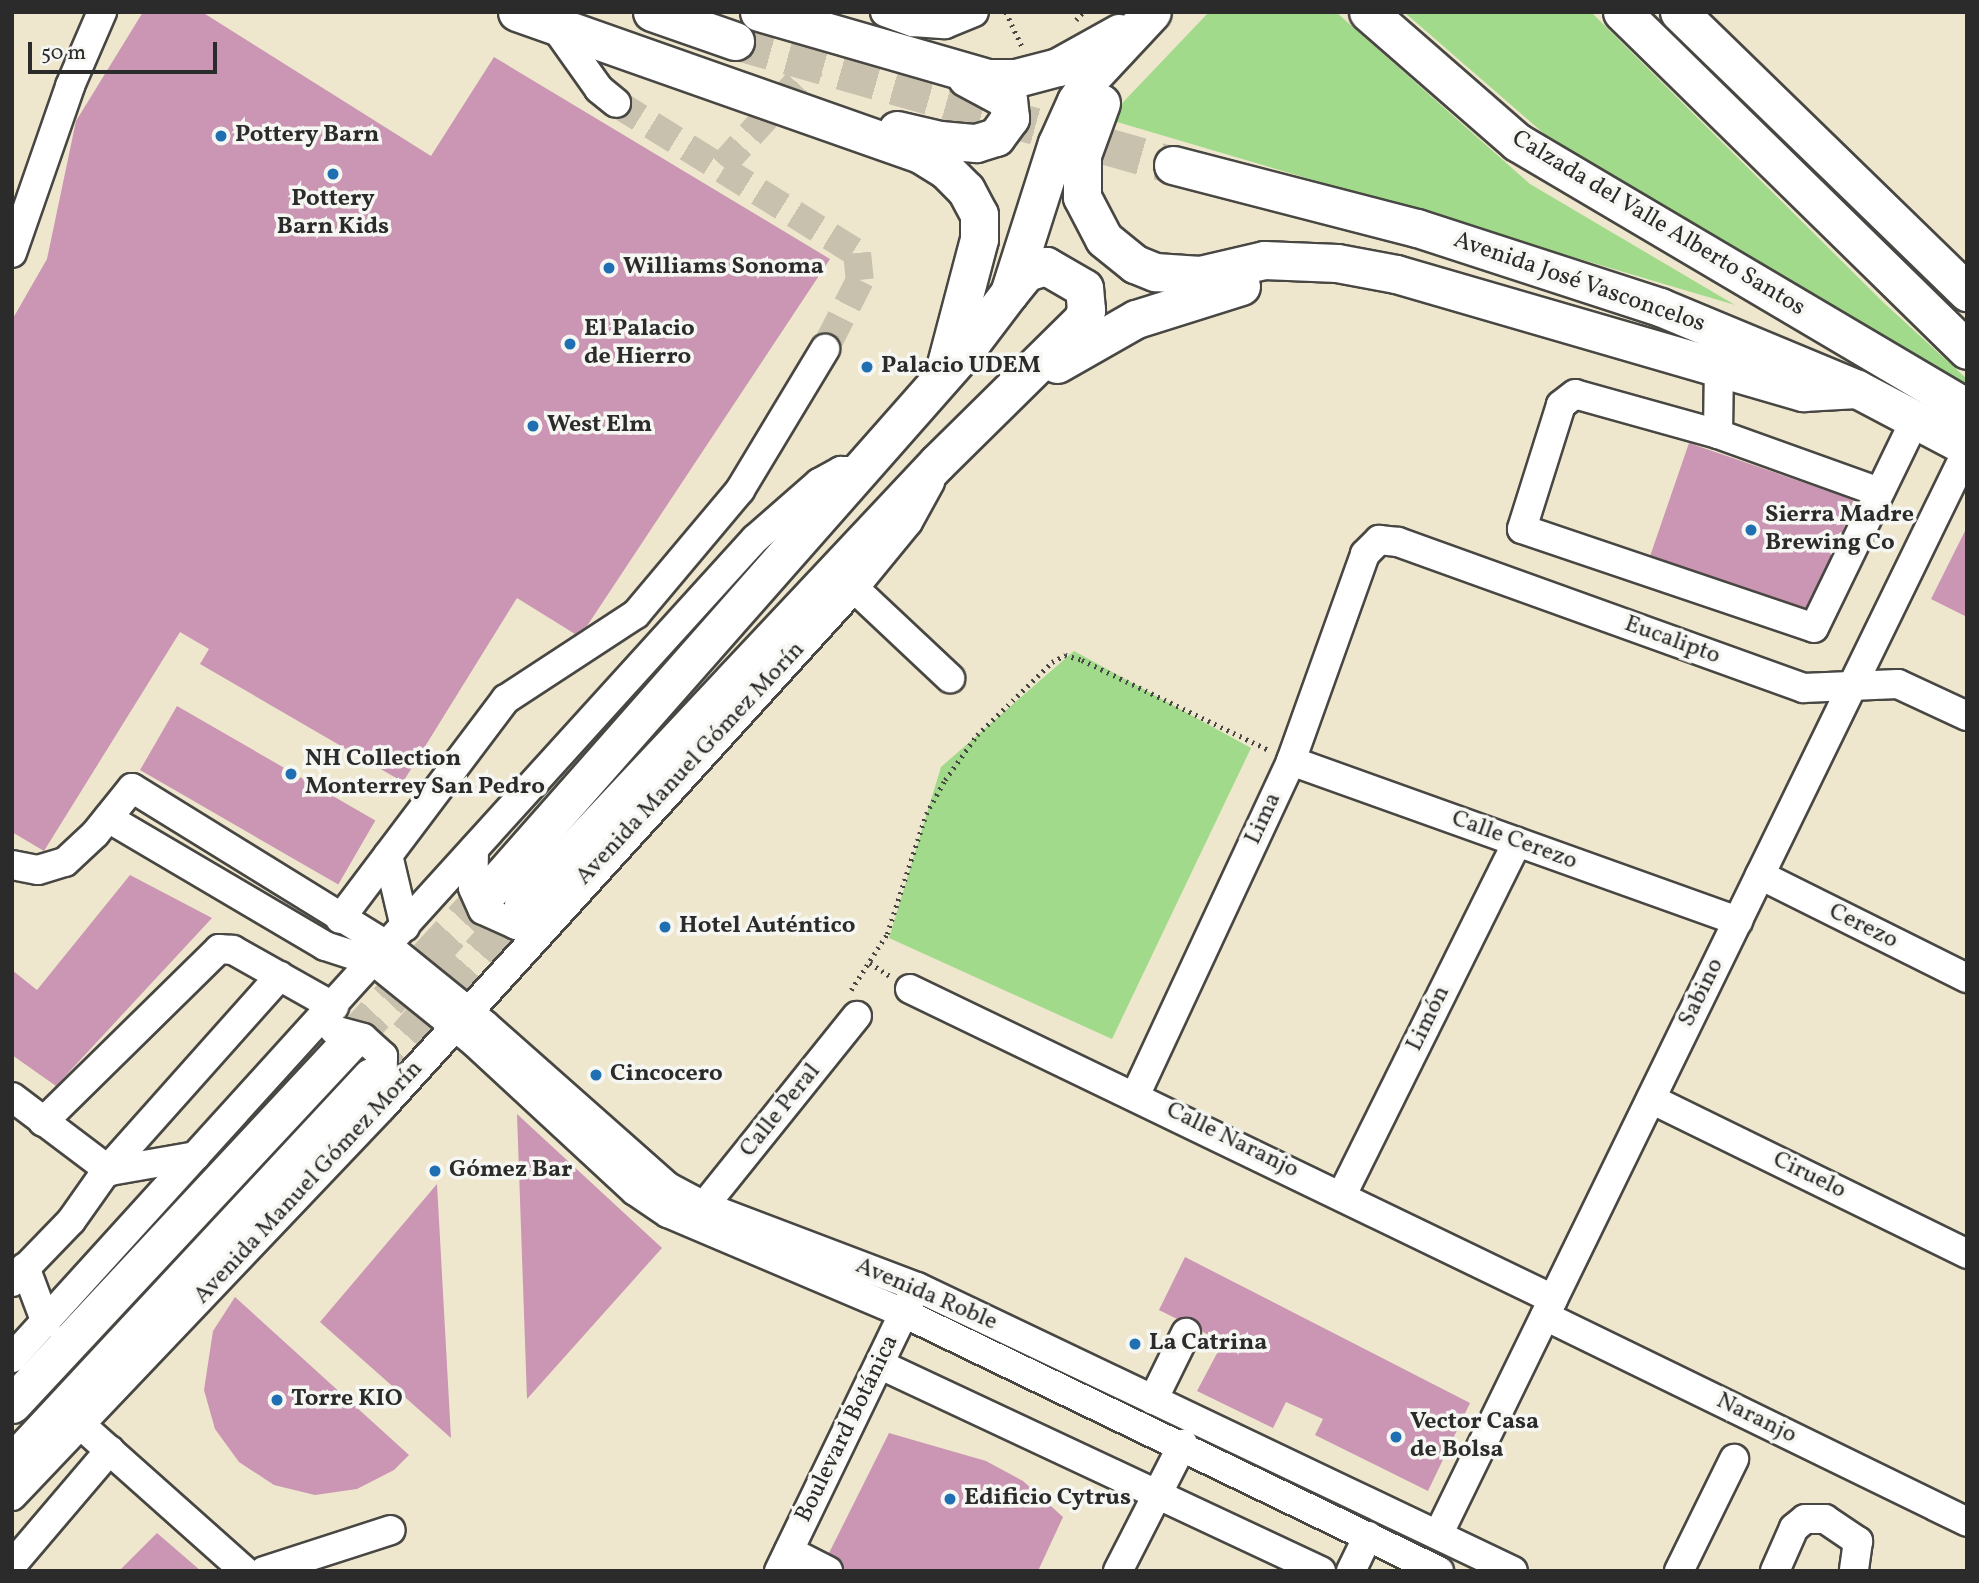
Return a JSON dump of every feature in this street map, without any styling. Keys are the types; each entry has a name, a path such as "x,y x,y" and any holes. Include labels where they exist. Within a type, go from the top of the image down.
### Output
{"main road":[{"path":"517,12 922,155 946,170 979,214 979,239 941,382"},
{"path":"652,12 735,41"},
{"path":"759,12 988,78 1033,75 1058,67 1151,15"},
{"name":"Calzada del Valle Alberto Santos","path":"1368,12 1517,142 1967,408"},
{"path":"1622,12 1967,350"},
{"path":"1679,12 1967,292"},
{"path":"1151,15 1087,133 1080,175 1082,197 1094,225 1117,252 1135,264 1177,277 1264,260 1396,274 1803,392 1857,389"},
{"path":"1009,293 1057,143 1076,102 1093,75 1151,15"},
{"path":"790,108 940,140 976,143 996,137 1010,118 1008,100 940,66"},
{"name":"Avenida José Vasconcelos","path":"1173,165 1417,228 1647,303 1857,389 1967,449"},
{"path":"1009,395 1136,319 1310,263"},
{"path":"489,891 941,382 1026,272 1046,266 1073,279 1084,288 1087,301 1082,320 1009,395 937,463"},
{"name":"Avenida Manuel Gómez Morín","path":"537,910 937,463"},
{"path":"12,1405 349,1041"},
{"name":"Avenida Manuel Gómez Morín","path":"12,1463 377,1092"}],"street":[{"path":"12,253 70,86 102,12"},
{"path":"885,12 913,22 945,24 974,12"},
{"path":"555,27 599,89 616,103"},
{"path":"636,614 740,490 825,349"},
{"path":"1718,434 1719,366"},
{"path":"1879,492 1718,434 1575,394 1566,397 1522,529 1812,629 1915,420"},
{"name":"Sabino","path":"1438,1535 1967,449"},
{"name":"Avenida Manuel Gómez Morín","path":"12,1496 82,1426 377,1092 460,1019 537,910 854,588 908,523 937,463"},
{"path":"12,1358 334,1007 755,539 819,483 841,471 861,471"},
{"path":"340,919 506,699 755,539"},
{"name":"Eucalipto","path":"1378,540 1398,542 1802,688 1851,689 1898,684 1967,716"},
{"name":"Lima","path":"1136,1094 1291,761 1365,554 1378,540"},
{"path":"854,588 950,678"},
{"name":"Calle Cerezo","path":"1291,761 1738,921"},
{"path":"12,865 38,870 65,862 108,818 132,788 340,919 390,945"},
{"path":"108,818 325,946 390,945"},
{"name":"Limón","path":"1342,1195 1517,842"},
{"path":"474,849 473,888 483,910 516,925 537,910"},
{"path":"388,855 390,945"},
{"name":"Cerezo","path":"1760,876 1967,978"},
{"name":"Avenida Roble","path":"390,945 460,1019 654,1204 691,1224 904,1313 1183,1444 1439,1571"},
{"path":"43,1122 219,949 233,950 334,1007"},
{"path":"46,1323 19,1274 71,1221 107,1170 281,976"},
{"name":"Calle Naranjo","path":"910,989 1136,1094 1342,1195 1549,1307"},
{"name":"Calle Peral","path":"704,1206 857,1016"},
{"name":"Avenida Roble","path":"460,1019 668,1187 704,1206 916,1287 1513,1571"},
{"path":"303,1041 338,1030 376,1048 386,1068 377,1092"},
{"path":"12,1097 107,1170 196,1157"},
{"name":"Ciruelo","path":"1651,1099 1967,1254"},
{"name":"Boulevard Botánica","path":"784,1561 916,1287"},
{"name":"Naranjo","path":"1549,1307 1967,1522"},
{"path":"1153,1400 1186,1333"},
{"path":"881,1364 1159,1491 1321,1571"},
{"path":"82,1426 245,1571"},
{"path":"1118,1571 1183,1444"},
{"path":"12,1565 110,1450"},
{"path":"1679,1571 1734,1459"},
{"path":"1775,1571 1794,1528 1805,1519 1825,1519 1858,1541 1854,1571"},
{"path":"264,1571 391,1530"},
{"path":"1351,1571 1368,1536"},
{"path":"784,1561 828,1571"}],"path":[{"path":"1006,12 1026,55"},
{"path":"857,1016 841,1005 887,934 926,814 977,735 1052,662 1065,655 1082,660 1291,761"}],"green space":[{"path":"1209,12 1336,12 1530,184 1735,305 1107,119"},
{"path":"1404,12 1591,12 1884,303 1967,379 1967,388 1564,151"},
{"path":"1074,651 1251,748 1112,1039 889,938 941,767"}],"building":[{"path":"143,12 202,12 431,156 494,57 830,259 587,626 575,634 517,598 403,782 200,664 209,649 180,632 44,851 12,832 12,320 47,259 76,121"},
{"name":"Sierra Madre Brewing Co","path":"1689,443 1854,500 1815,612 1650,556"},
{"path":"1967,527 1967,617 1931,599"},
{"path":"177,706 375,820 338,885 140,770"},
{"path":"130,875 212,918 56,1086 12,1055 12,970 37,990"},
{"path":"517,1114 662,1248 527,1399"},
{"path":"437,1184 451,1438 320,1322"},
{"path":"1185,1257 1470,1403 1428,1491 1315,1435 1323,1419 1286,1402 1273,1428 1197,1391 1223,1342 1203,1332 1194,1318 1177,1319 1159,1310"},
{"name":"Torre KIO","path":"235,1297 409,1455 394,1470 357,1489 315,1495 274,1485 239,1462 215,1429 204,1390 213,1331"},
{"name":"Edificio Cytrus","path":"889,1433 986,1461 1023,1481 1063,1517 1038,1571 845,1571 842,1561 829,1553"},
{"path":"157,1533 201,1571 119,1571"}],"tunnel":[{"path":"735,41 1173,165"},
{"path":"722,166 812,66"},
{"path":"616,103 857,253 860,280 825,349"},
{"path":"350,1041 489,891"},
{"path":"371,1077 523,904"}],"place":[{"name":"Pottery Barn","path":"221,136"},
{"name":"Pottery Barn Kids","path":"333,174"},
{"name":"Williams Sonoma","path":"609,268"},
{"name":"El Palacio de Hierro","path":"570,344"},
{"name":"Palacio UDEM","path":"867,367"},
{"name":"West Elm","path":"533,426"},
{"name":"Sierra Madre Brewing Co","path":"1751,530"},
{"name":"NH Collection Monterrey San Pedro","path":"291,774"},
{"name":"Hotel Auténtico","path":"665,927"},
{"name":"Cincocero","path":"596,1075"},
{"name":"Gómez Bar","path":"435,1171"},
{"name":"La Catrina","path":"1135,1344"},
{"name":"Torre KIO","path":"277,1400"},
{"name":"Vector Casa de Bolsa","path":"1396,1437"},
{"name":"Edificio Cytrus","path":"950,1499"}]}
